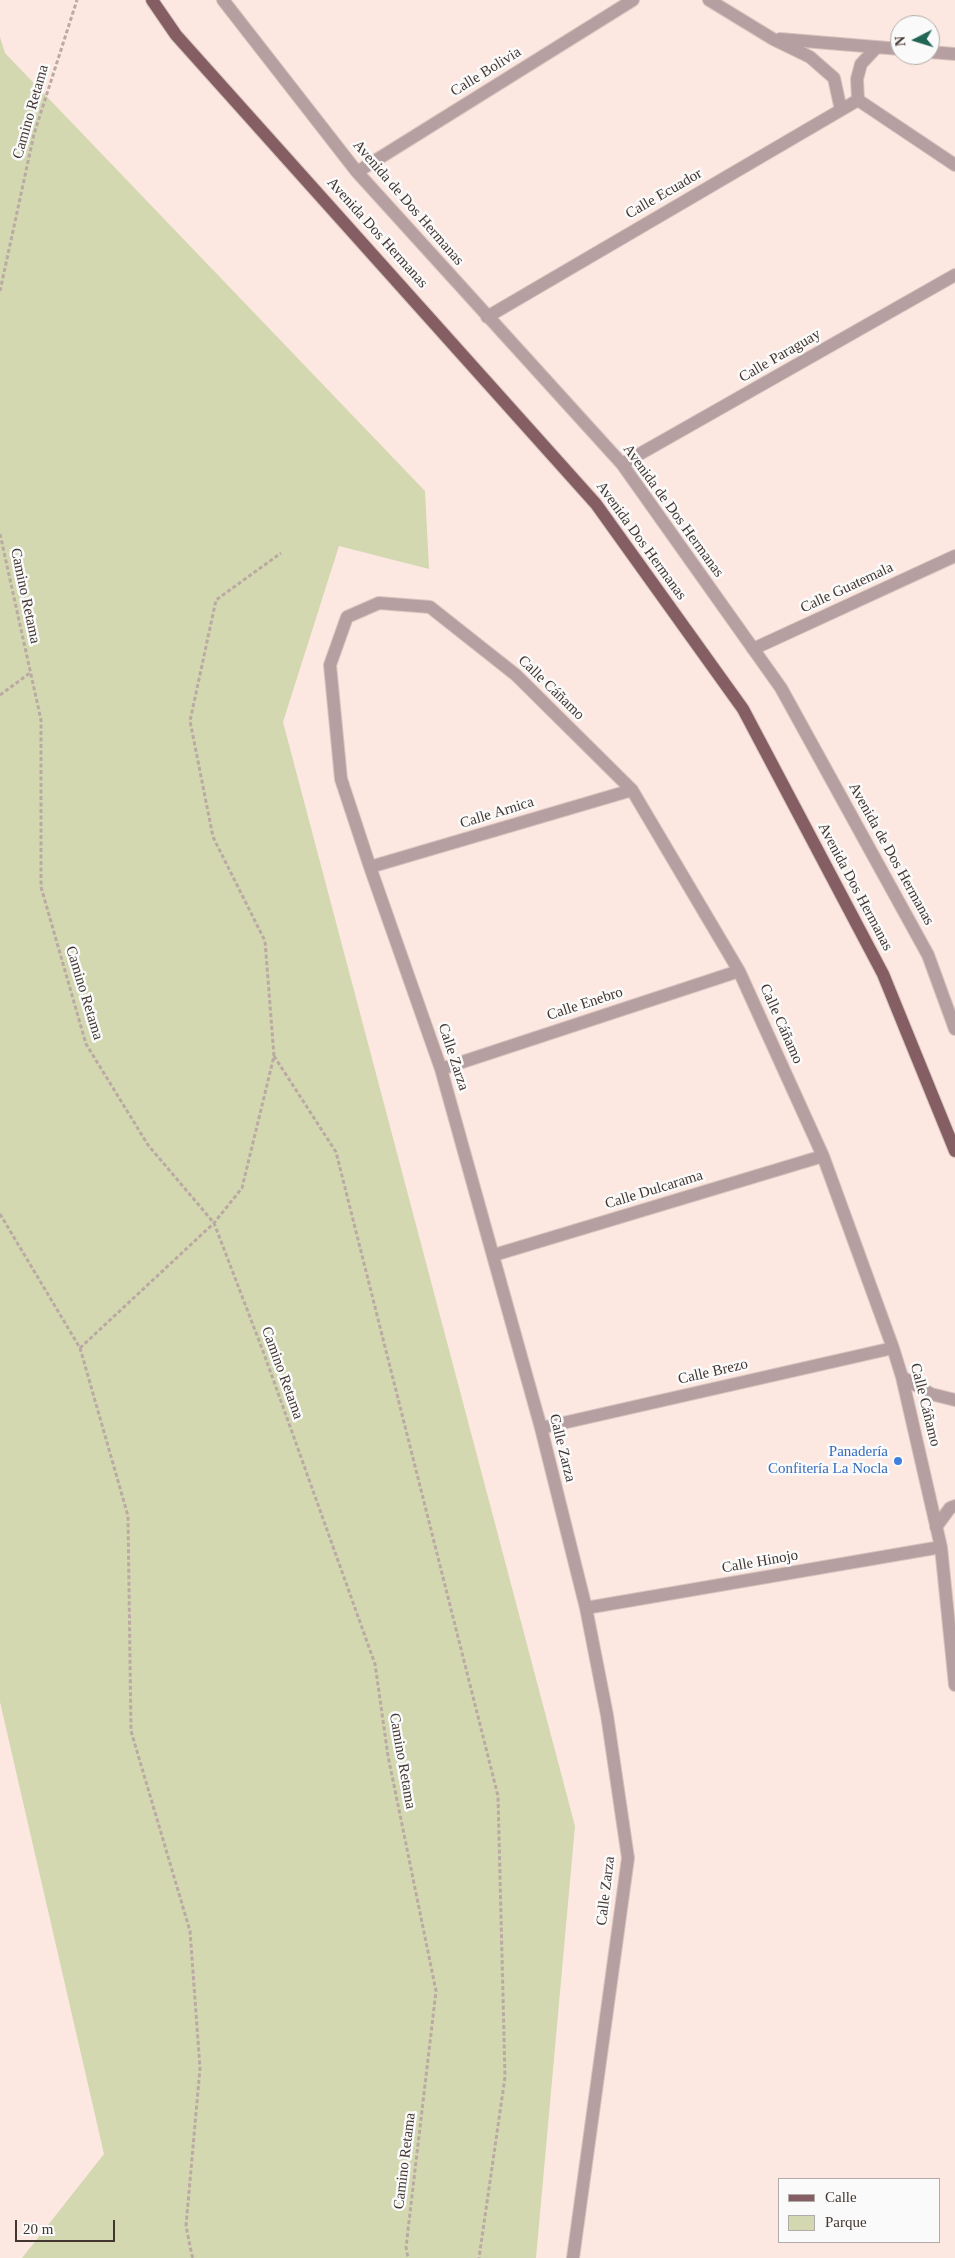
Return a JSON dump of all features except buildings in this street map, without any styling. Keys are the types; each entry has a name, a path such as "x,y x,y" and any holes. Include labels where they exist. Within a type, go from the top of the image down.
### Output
{"main road":[{"name":"Avenida Dos Hermanas","path":"152,0 176,35 596,504 743,709 883,974 955,1151"},
{"name":"Avenida Dos Hermanas","path":"162,0 176,35"}],"street":[{"name":"Avenida de Dos Hermanas","path":"223,0 357,172 486,317 622,464 781,688 928,955 955,1029"},
{"name":"Calle Bolivia","path":"357,172 633,0"},
{"path":"710,0 773,39 810,57 834,78 841,110"},
{"path":"773,39 890,48"},
{"path":"877,47 861,64 857,79 858,100 955,165"},
{"path":"940,53 955,54"},
{"name":"Calle Ecuador","path":"486,317 858,100"},
{"name":"Calle Paraguay","path":"622,464 955,275"},
{"name":"Calle Guatemala","path":"753,649 955,556"},
{"name":"Calle Cáñamo","path":"330,665 347,617 380,603 430,607 516,675 632,790 739,970 823,1156 893,1348 902,1377 941,1547 955,1685"},
{"name":"Calle Zarza","path":"330,665 341,779 370,868 441,1069 494,1255 541,1428 586,1608 607,1715 628,1858 573,2258"},
{"name":"Calle Arnica","path":"370,868 632,790"},
{"name":"Calle Enebro","path":"441,1069 739,970"},
{"name":"Calle Dulcarama","path":"494,1255 823,1156"},
{"name":"Calle Brezo","path":"541,1428 893,1348"},
{"path":"902,1377 931,1394 955,1400"},
{"path":"936,1527 950,1508 955,1506"},
{"name":"Calle Hinojo","path":"586,1608 941,1547"}],"path":[{"name":"Camino Retama","path":"0,292 34,134 78,0"},
{"name":"Camino Retama","path":"0,534 41,720 41,886 86,1044 148,1145 214,1224 263,1351 375,1664 388,1756 436,1991 406,2247 408,2258"},
{"path":"80,1348 214,1224 242,1188 274,1056 265,941 213,837 190,721 216,600 282,554"},
{"path":"0,695 30,673"},
{"path":"274,1056 336,1152 498,1796 504,2077 479,2258"},
{"path":"0,1214 80,1348 128,1516 131,1731 190,1932 200,2068 186,2226 192,2257"}],"green space":[{"path":"0,37 5,53 425,491 429,569 339,546 283,722 575,1826 536,2258 22,2258 104,2154 0,1702"}],"place":[{"name":"Panadería Confitería La Nocla","path":"898,1461"}]}
